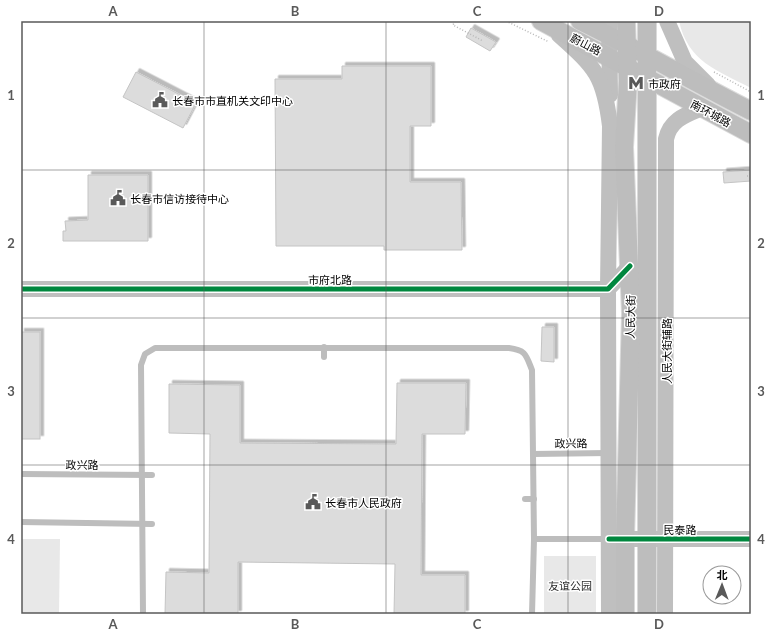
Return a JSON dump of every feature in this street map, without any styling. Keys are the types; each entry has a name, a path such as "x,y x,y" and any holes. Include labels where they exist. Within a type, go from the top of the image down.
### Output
{"main road":[{"name":"蔚山路","path":"580,21 609,28"},
{"name":"人民大街","path":"625,614 617,539 631,313 624,147 628,69 626,21"},
{"name":"人民大街","path":"646,21 647,614"},
{"path":"667,21 685,62 703,80 731,101"},
{"name":"蔚山路","path":"544,23 610,56"},
{"path":"544,23 588,61 602,82 607,99 610,126"},
{"name":"南环城路","path":"609,28 626,44 751,111"},
{"path":"609,28 610,150 608,289 610,452 617,539 609,614"},
{"name":"南环城路","path":"610,56 628,69 751,134"},
{"name":"人民大街辅路","path":"665,614 667,538 666,139 670,126 681,117 702,108"},
{"path":"608,289 630,266"},
{"name":"市府北路","path":"21,289 608,289"},
{"name":"民泰路","path":"617,539 751,539"}],"lane":[{"path":"324,347 324,357"},
{"path":"143,614 141,364 145,354 155,348 324,347 510,348 520,349 526,354 532,370 534,499 532,614"},
{"name":"政兴路","path":"533,454 610,452"},
{"name":"政兴路","path":"21,474 152,475"},
{"path":"525,499 534,499"},
{"path":"21,522 152,524"},
{"path":"534,539 617,539"}],"path":[{"path":"455,21 453,25 483,41"},
{"path":"506,21 550,43"},
{"path":"712,71 751,92"}],"green space":[{"path":"679,21 751,21 751,88 716,70 697,55 689,46 683,35"},
{"path":"21,539 60,539 59,614 21,614"},
{"name":"友谊公园","path":"544,556 596,556 596,614 544,614"}],"building":[{"path":"471,28 496,42 490,51 466,37"},
{"path":"342,66 431,66 431,126 410,126 410,182 461,182 462,250 384,250 384,246 276,246 275,79 342,79"},
{"name":"长春市市直机关文印中心","path":"136,72 196,103 183,128 123,97"},
{"path":"751,170 751,181 724,183 723,172"},
{"name":"长春市信访接待中心","path":"88,175 148,175 148,241 63,241 63,231 66,231 65,221 88,220"},
{"path":"542,327 554,327 554,362 541,361"},
{"path":"21,332 40,332 40,439 21,439"},
{"name":"长春市人民政府","path":"397,383 466,383 465,434 422,434 421,575 465,575 465,614 394,614 395,564 238,562 238,614 165,614 166,572 209,573 210,434 169,433 169,384 240,385 240,443 396,444"}],"cycle path":[{"path":"21,289 608,289 630,266"},
{"path":"609,539 751,539"}],"place":[{"name":"市政府","path":"636,83"},
{"name":"长春市市直机关文印中心","path":"160,100"},
{"name":"长春市信访接待中心","path":"118,198"},
{"name":"长春市人民政府","path":"313,502"}]}
